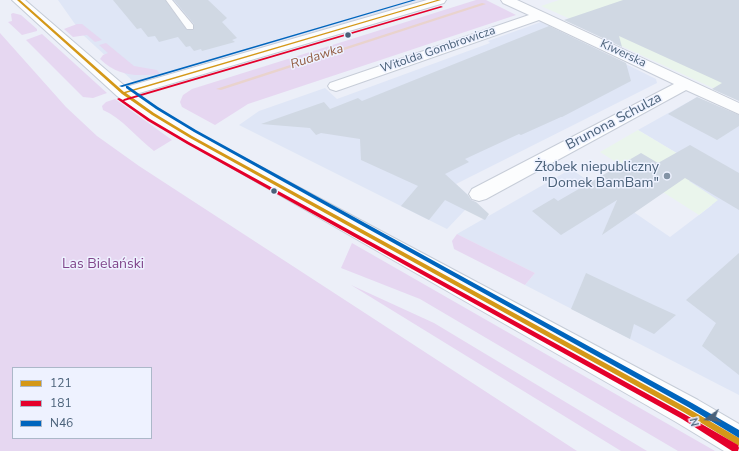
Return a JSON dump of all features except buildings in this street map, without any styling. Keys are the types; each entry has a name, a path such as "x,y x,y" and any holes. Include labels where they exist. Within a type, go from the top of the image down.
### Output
{"street":[{"path":"18,0 123,93 153,114 191,137 739,442"},
{"path":"123,93 440,0"},
{"name":"Kiwerska","path":"507,0 739,109"},
{"name":"Witolda Gombrowicza","path":"336,86 540,15"},
{"name":"Brunona Schulza","path":"479,194 686,84"}],"lane":[{"path":"169,0 190,27"}],"shaded area":[{"path":"58,0 426,0 135,83 82,34"},
{"path":"559,0 739,0 739,100 604,38 604,34 541,6"},
{"path":"541,22 656,79 657,83 456,184 467,194 474,204 465,210 447,229 239,125 259,111 325,88 337,99 490,43 488,41"},
{"path":"697,97 739,117 739,395 525,285 535,273 457,234 571,169 670,237 712,205 688,181 705,170 638,130"},
{"name":"Żłobek niepubliczny \"Domek BamBam\"","path":"638,130 705,170 689,181 718,200 699,215 600,152"}],"green space":[{"path":"476,0 486,0 516,15 248,104 215,125 182,107 180,102 183,95 192,89"},
{"path":"11,14 21,15 37,29 37,31 22,35 8,22 12,21"},
{"path":"77,24 82,24 102,40 95,42 87,35 73,37 64,29"},
{"name":"Las Bielański","path":"0,33 66,107 97,136 139,166 577,451 0,451"},
{"path":"42,34 107,93 93,98 83,97 26,40"},
{"path":"106,43 134,66 157,70 160,74 128,74 107,65 100,59 103,55 108,53 99,45"},
{"path":"115,99 172,140 154,151 117,118 103,110 102,106 106,102"},
{"path":"457,234 535,273 525,285 454,249 452,241"},
{"path":"352,243 715,451 678,451 420,299 341,268"},
{"path":"351,285 434,323 647,451 621,451"}],"waterway":[{"name":"Rudawka","path":"219,89 484,4"}],"transit line":[{"name":"121","path":"18,0 123,93 153,114 191,137 687,411 739,442"},
{"name":"N46","path":"121,86 415,0"},
{"name":"121","path":"123,93 440,0"},
{"name":"181","path":"125,100 442,7"},
{"name":"N46","path":"127,87 157,108 195,131 690,405 739,434"},
{"name":"181","path":"119,99 149,120 188,143 684,417 735,448"}],"place":[{"name":"Żłobek niepubliczny \"Domek BamBam\"","path":"667,176"}]}
